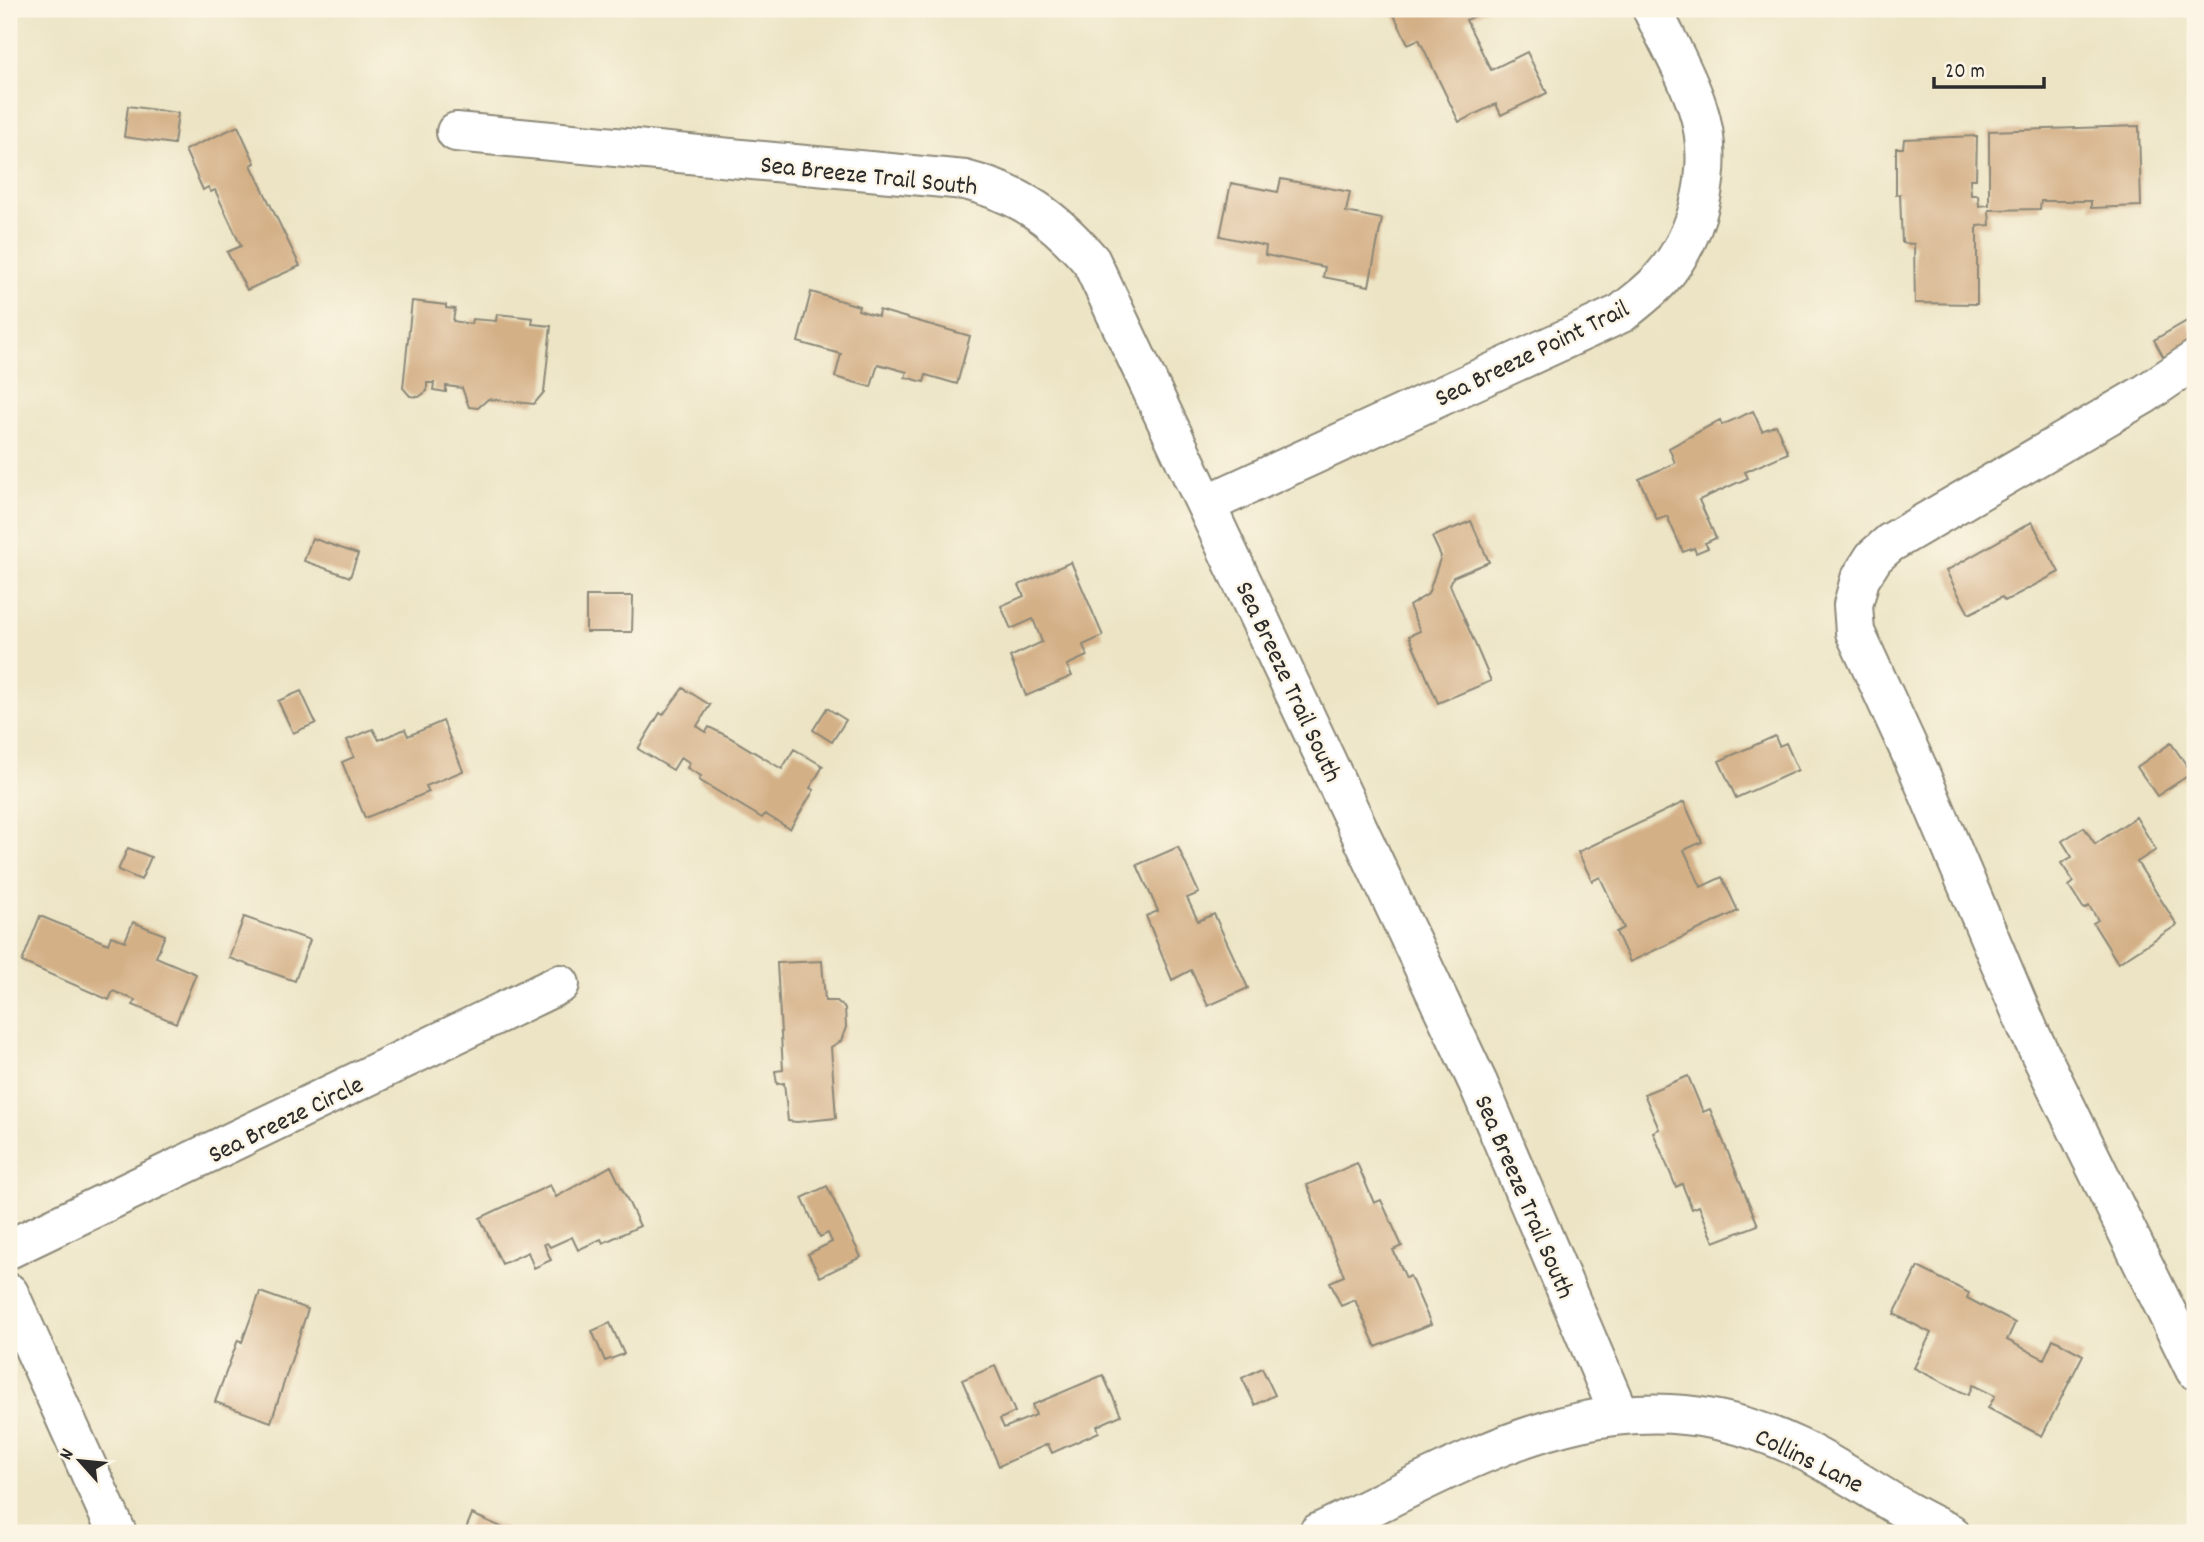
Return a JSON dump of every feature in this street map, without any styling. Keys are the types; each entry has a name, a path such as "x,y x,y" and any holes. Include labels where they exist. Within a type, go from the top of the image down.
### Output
{"street":[{"name":"Sea Breeze Point Trail","path":"1207,504 1622,313 1658,282 1692,229 1701,199 1706,159 1697,105 1652,9"},
{"name":"Sea Breeze Trail South","path":"456,132 965,180 997,189 1029,205 1065,230 1091,261 1478,1083 1619,1414"},
{"path":"2195,360 2145,394 1890,543 1874,557 1860,579 1853,605 1855,632 1924,782 2029,1031 2195,1370"},
{"name":"Sea Breeze Circle","path":"9,1249 560,984"},
{"path":"9,1293 117,1533"},
{"name":"Collins Lane","path":"1619,1414 1678,1413 1731,1423 1796,1447 1950,1533"},
{"path":"1318,1533 1495,1446 1555,1426 1619,1414"}],"building":[{"path":"1391,9 1489,9 1466,20 1491,70 1527,52 1547,93 1501,115 1496,104 1459,122 1419,39 1408,44"},
{"path":"128,106 178,113 174,144 124,137"},
{"path":"238,126 255,163 251,165 300,266 247,290 227,252 241,246 215,190 211,192 208,187 203,190 185,150"},
{"path":"2139,126 2141,206 2091,208 2091,201 2041,201 2040,209 1989,210 1990,225 1977,226 1977,304 1915,303 1914,244 1902,243 1900,194 1896,195 1896,148 1903,148 1904,139 1977,136 1976,179 1970,179 1971,195 1978,195 1979,206 1989,205 1989,131"},
{"path":"1281,179 1350,192 1346,212 1382,219 1369,286 1323,277 1325,267 1265,255 1266,246 1220,236 1231,183 1278,192"},
{"path":"811,292 859,306 858,310 878,316 879,310 970,336 957,384 926,375 924,382 905,377 907,372 878,364 871,387 835,377 841,354 798,342"},
{"path":"412,301 446,305 446,308 455,309 453,321 471,324 472,319 496,321 497,314 533,318 532,324 551,326 544,392 534,404 488,399 478,408 469,407 462,388 446,386 446,392 433,390 434,383 427,383 427,391 419,397 410,396 403,388"},
{"path":"2187,321 2195,340 2164,358 2154,340"},
{"path":"1753,411 1762,431 1776,425 1788,453 1745,472 1748,478 1699,500 1716,538 1705,543 1708,548 1696,553 1694,548 1683,552 1667,516 1657,520 1639,479 1675,463 1669,448 1720,420 1722,425"},
{"path":"1471,521 1489,562 1453,577 1450,585 1491,681 1438,703 1409,636 1420,631 1409,606 1428,594 1441,556 1432,537"},
{"path":"2032,522 2059,572 2005,601 2002,597 1969,614 1946,571"},
{"path":"312,538 358,554 350,577 304,561"},
{"path":"1071,562 1103,636 1083,645 1087,656 1067,665 1072,676 1026,696 1010,657 1042,642 1033,619 1011,629 1001,606 1024,596 1019,585"},
{"path":"586,596 633,596 632,632 586,632"},
{"path":"683,688 710,705 697,726 706,732 709,727 782,769 794,749 823,766 810,788 814,790 790,829 765,814 762,818 699,780 701,776 687,768 690,763 681,757 673,770 638,749 660,713 663,715"},
{"path":"301,691 316,723 293,733 278,701"},
{"path":"827,708 846,720 832,742 813,730"},
{"path":"443,721 463,771 426,786 429,792 365,818 342,762 354,757 347,740 373,729 379,740 405,729 408,736"},
{"path":"1775,736 1779,746 1786,743 1798,770 1736,798 1719,761"},
{"path":"2171,743 2192,773 2157,796 2137,767"},
{"path":"1684,802 1702,842 1684,850 1701,887 1722,877 1738,911 1630,962 1616,932 1624,928 1600,877 1592,881 1578,852"},
{"path":"2136,817 2156,850 2137,862 2177,925 2118,963 2093,923 2098,920 2089,906 2084,909 2069,886 2074,882 2061,863 2072,857 2062,841 2084,827 2095,844"},
{"path":"1178,847 1199,893 1187,898 1198,921 1214,914 1248,988 1208,1006 1191,970 1172,980 1146,916 1158,911 1137,865"},
{"path":"128,848 151,857 141,880 118,870"},
{"path":"40,916 108,944 111,936 125,941 133,922 165,935 156,957 196,974 176,1023 133,1005 135,1000 113,991 109,1000 22,962"},
{"path":"244,917 310,940 295,981 229,958"},
{"path":"822,961 825,1001 837,1001 845,1008 846,1027 841,1041 831,1047 836,1118 788,1121 784,1083 777,1084 775,1071 783,1070 777,963"},
{"path":"1688,1076 1703,1112 1710,1109 1758,1225 1714,1242 1699,1206 1692,1209 1682,1184 1676,1187 1653,1132 1659,1129 1644,1094"},
{"path":"1357,1163 1374,1203 1381,1200 1402,1246 1393,1250 1406,1278 1410,1276 1431,1324 1376,1347 1355,1300 1341,1306 1330,1282 1344,1276 1307,1185"},
{"path":"611,1166 640,1226 603,1243 601,1239 578,1250 572,1237 550,1247 547,1243 544,1244 551,1260 534,1268 528,1252 502,1264 480,1218 550,1185 556,1197"},
{"path":"827,1186 861,1257 820,1277 808,1254 832,1242 828,1233 820,1237 802,1198"},
{"path":"1918,1267 1969,1293 1967,1298 2015,1323 2007,1340 2044,1359 2053,1339 2083,1355 2042,1436 1988,1408 1995,1396 1973,1385 1968,1395 1914,1368 1931,1333 1894,1314"},
{"path":"260,1292 308,1309 271,1422 215,1402 238,1340 242,1342"},
{"path":"610,1323 624,1354 605,1361 592,1331"},
{"path":"995,1366 1015,1412 1000,1419 1004,1428 1036,1415 1032,1405 1103,1375 1121,1415 1097,1426 1099,1432 1052,1453 1048,1444 999,1466 962,1380"},
{"path":"1262,1368 1275,1395 1255,1405 1242,1378"},
{"path":"472,1514 510,1531 465,1531"}]}
